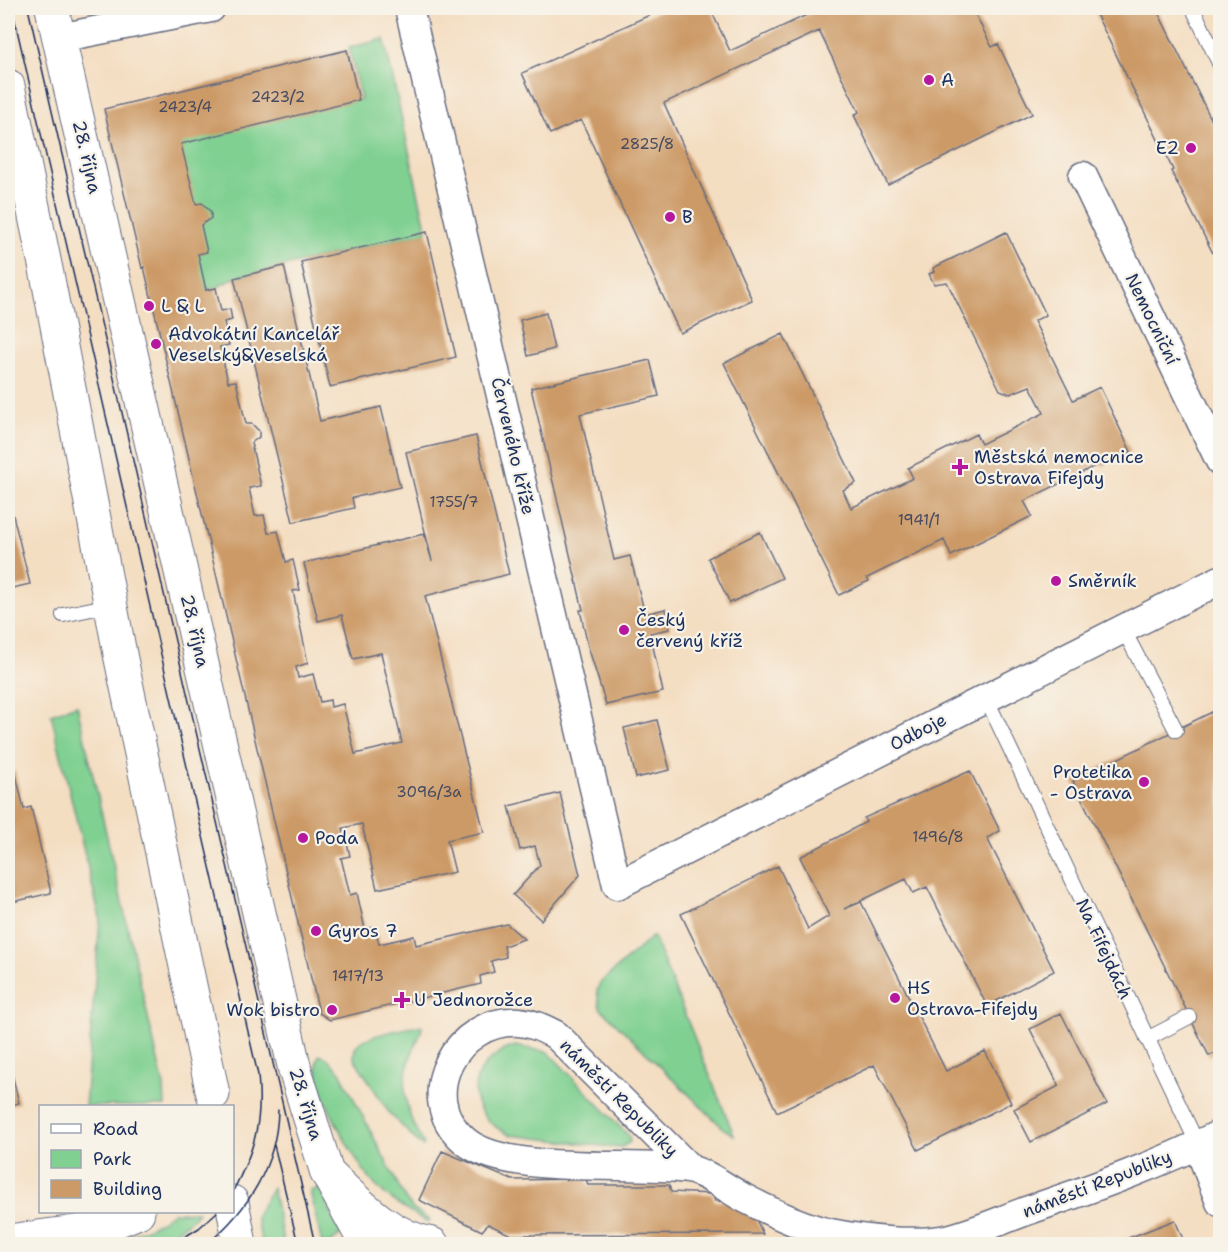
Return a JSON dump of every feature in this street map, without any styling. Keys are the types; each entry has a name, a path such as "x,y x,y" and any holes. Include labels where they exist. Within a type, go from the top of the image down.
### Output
{"main road":[{"name":"28. října","path":"56,23 295,1070 327,1173 366,1245"},
{"path":"8,86 48,279 110,605 212,1102"},
{"path":"327,1173 379,1221 413,1241 432,1245"},
{"path":"8,1241 97,1228 135,1213"},
{"path":"234,1213 240,1245"}],"street":[{"path":"56,23 211,8"},
{"name":"Červeného kříže","path":"409,8 616,885"},
{"name":"Nemocniční","path":"1083,176 1221,461"},
{"name":"Odboje","path":"616,885 1221,579"},
{"name":"náměstí Republiky","path":"690,1169 557,1164 486,1152 464,1141 451,1125 443,1110 443,1072 453,1053 464,1040 478,1030 496,1024 518,1022 538,1026 556,1035 690,1169 826,1239 922,1241 950,1238 1081,1192 1209,1140"},
{"name":"Na Fifejdách","path":"1209,1140 1221,1202"}],"lane":[{"path":"1196,8 1195,13 1221,65"},
{"path":"63,615 110,605"},
{"path":"1123,629 1176,730"},
{"name":"Na Fifejdách","path":"986,698 1147,1039 1209,1140"},
{"path":"1147,1039 1189,1017"}],"green space":[{"path":"384,39 427,232 234,278 216,288 204,290 196,255 204,252 179,143 361,99 349,48"},
{"path":"77,705 164,1087 165,1105 85,1105 100,918 51,714"},
{"path":"653,936 734,1135 724,1129 600,1008 597,991 600,983"},
{"path":"422,1026 408,1065 405,1088 408,1111 424,1144 423,1147 390,1114 354,1058 356,1047 363,1041 388,1032"},
{"path":"515,1046 548,1052 629,1136 630,1142 620,1148 510,1135 494,1126 483,1114 477,1102 475,1089 478,1076 486,1064 498,1054"},
{"path":"319,1055 327,1058 340,1072 406,1200 414,1210 430,1220 427,1222 378,1188 359,1163 336,1124 327,1103 317,1067"},
{"path":"272,1188 284,1244 262,1244 256,1216"},
{"path":"320,1188 341,1235 329,1244 322,1244 310,1191"},
{"path":"172,1213 197,1213 180,1228 148,1243 89,1244 133,1234"}],"building":[{"path":"665,8 710,8 730,51 811,13 808,8 972,8 992,47 998,44 1032,114 888,185 854,115 859,112 819,31 664,103 752,300 680,333 581,120 550,134 522,73"},
{"name":"E2","path":"1093,8 1166,8 1158,12 1214,125 1220,121 1220,267 1171,171 1173,170"},
{"path":"347,50 359,100 181,144 196,204 202,203 211,212 211,218 201,225 207,252 198,254 206,290 216,288 221,311 230,309 232,320 224,322 229,345 220,347 228,382 236,381 246,424 252,424 259,431 259,437 251,443 261,486 249,488 255,516 264,515 268,533 278,531 286,562 293,560 300,590 293,591 308,663 296,667 298,678 313,674 320,702 330,700 331,707 343,704 355,754 402,743 381,653 353,659 342,615 318,621 304,563 424,534 432,561 406,452 476,436 509,574 425,596 484,832 447,840 455,872 377,889 362,824 343,828 350,856 341,858 350,895 357,893 365,929 375,927 379,944 414,936 416,945 507,924 524,939 504,946 506,957 491,961 494,972 480,976 481,984 330,1020 319,1013 144,267 142,268 104,109"},
{"path":"427,232 456,357 330,387 301,262"},
{"path":"1006,232 1046,315 1034,321 1073,400 1100,387 1131,452 1102,466 1101,463 1024,501 1032,516 951,556 944,540 867,578 869,581 839,595 724,363 783,334 856,483 843,490 851,508 913,478 908,468 976,434 981,444 1044,413 1030,386 1010,394 1000,390 947,282 934,284 929,274 934,272 933,268"},
{"path":"284,266 320,421 381,407 400,487 352,498 354,508 293,522 234,278"},
{"path":"546,313 554,349 528,356 520,320"},
{"path":"650,360 659,396 580,414 614,560 630,556 645,614 665,609 670,629 650,633 663,692 606,705 588,646 580,610 583,610 531,388"},
{"path":"8,495 30,584 8,589"},
{"path":"760,532 782,578 730,603 708,558"},
{"path":"1220,708 1220,1051 1209,1056 1073,781"},
{"path":"657,720 670,770 636,778 624,728"},
{"path":"15,771 24,809 31,807 51,893 8,903 8,773"},
{"path":"970,771 1000,831 987,838 1054,971 987,1006 927,887 913,893 906,879 844,909 861,902 946,1071 985,1051 1011,1103 918,1150 874,1065 777,1112 681,914 778,866 808,929 829,916 800,857 866,822 864,818"},
{"path":"560,793 580,875 541,920 513,895 540,865 535,846 520,850 509,806"},
{"path":"1061,1013 1107,1104 1031,1142 1014,1109 1059,1086 1030,1029"},
{"path":"8,1057 19,1103 8,1106"},
{"path":"442,1151 512,1180 586,1179 588,1185 669,1185 671,1192 712,1194 715,1201 733,1202 752,1211 763,1234 511,1235 488,1224 482,1231 419,1200"},
{"path":"1175,1220 1185,1244 1113,1244"}],"tram line":[{"path":"12,8 258,1075 258,1122 246,1164 234,1189"},
{"path":"28,8 315,1244"},
{"path":"207,1244 235,1216 258,1185 272,1149 278,1110"},
{"path":"274,1145 298,1244"},
{"path":"173,1244 199,1228 216,1213"}],"place":[{"name":"A","path":"929,80"},
{"name":"E2","path":"1191,148"},
{"name":"B","path":"670,217"},
{"name":"L & L","path":"149,306"},
{"name":"Advokátní Kancelář Veselský&Veselská","path":"156,344"},
{"name":"Městská nemocnice Ostrava Fifejdy","path":"960,467"},
{"name":"Směrník","path":"1056,581"},
{"name":"Český červený kříž","path":"624,630"},
{"name":"Protetika - Ostrava","path":"1144,782"},
{"name":"Poda","path":"303,838"},
{"name":"Gyros 7","path":"316,931"},
{"name":"HS Ostrava-Fifejdy","path":"895,998"},
{"name":"U Jednorožce","path":"402,1000"},
{"name":"Wok bistro","path":"332,1010"}]}
